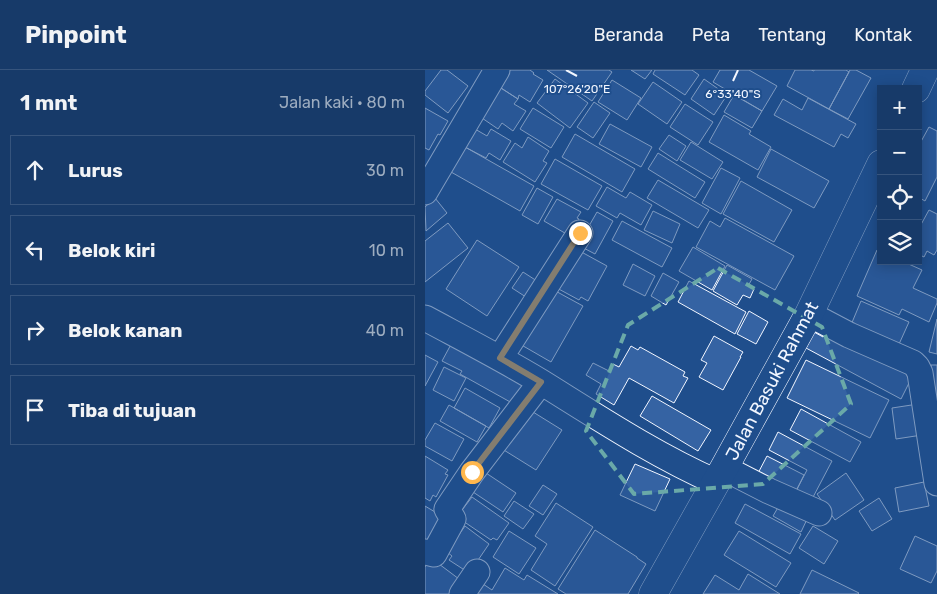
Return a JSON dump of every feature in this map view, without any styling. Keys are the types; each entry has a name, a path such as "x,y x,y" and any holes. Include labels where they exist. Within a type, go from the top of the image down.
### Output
{"highway":[{"path":"919,85 925,70"},
{"name":"Jalan Basuki Rahmat","path":"653,594 809,314 877,172"}],"street":[{"path":"425,192 497,70"},
{"path":"500,358 580,233"},
{"path":"809,314 849,335 913,363 917,367 921,374 937,483"},
{"path":"425,318 500,358 627,436 689,470 720,475 769,491 819,513"},
{"path":"425,552 434,554 453,519 447,509 472,472 541,382"},
{"path":"462,594 477,572"}],"highlighted area":[{"path":"718,268 822,327 851,404 763,484 634,494 586,431 628,325"}],"building":[{"path":"441,70 447,70 468,86 448,113 425,95 425,91"},
{"path":"506,70 530,70 543,80 530,102 519,95 518,99 496,85"},
{"path":"547,70 609,70 612,72 592,101"},
{"path":"631,70 652,70 645,79"},
{"path":"655,70 692,70 699,75 685,95 653,74"},
{"path":"720,70 749,70 777,86 762,111 713,82"},
{"path":"795,70 846,70 849,72 829,109 787,86"},
{"path":"850,70 856,70 871,78 848,119 829,109"},
{"path":"555,79 588,103 570,128 537,103"},
{"path":"704,79 727,95 714,115 691,99"},
{"path":"612,80 641,98 627,120 598,102"},
{"path":"653,82 682,102 667,124 638,104"},
{"path":"498,86 518,99 514,104 526,111 513,131 502,123 498,129 479,116"},
{"path":"734,95 762,111 752,128 724,112"},
{"path":"808,98 856,124 848,138 841,134 834,147 774,115 783,99 802,110"},
{"path":"594,102 610,113 593,138 577,127"},
{"path":"685,104 713,122 698,145 670,127"},
{"path":"425,108 448,121 429,150 425,148"},
{"path":"533,108 564,127 551,148 520,129"},
{"path":"724,115 751,131 749,134 771,147 758,170 709,142"},
{"path":"610,124 652,147 641,167 599,144"},
{"path":"929,127 937,131 937,177 925,201 922,199 922,140"},
{"path":"475,129 487,136 491,129 511,141 500,160 489,153 486,158 465,147"},
{"path":"575,134 635,169 622,192 562,157"},
{"path":"669,135 686,146 677,161 659,149"},
{"path":"528,137 549,151 543,161 547,163 535,182 503,162 515,143 522,148"},
{"path":"691,142 723,162 712,179 680,160"},
{"path":"465,147 534,186 520,211 451,172"},
{"path":"771,149 829,181 814,208 757,177"},
{"path":"658,153 705,182 695,198 648,169"},
{"path":"555,159 602,186 588,210 541,184"},
{"path":"721,168 740,178 721,214 702,203"},
{"path":"658,180 709,210 698,228 647,198"},
{"path":"741,181 792,210 774,242 723,214"},
{"path":"607,187 626,198 630,192 652,205 641,225 620,213 617,218 596,206"},
{"path":"537,188 553,197 538,224 522,215"},
{"path":"435,198 447,213 426,231 425,207"},
{"path":"557,199 581,212 570,236 544,221"},
{"path":"929,210 937,214 937,250 934,255 927,251 924,257 922,256 922,223"},
{"path":"653,211 680,224 672,243 644,230"},
{"path":"597,212 613,221 595,254 578,245"},
{"path":"725,218 794,256 775,290 696,247 710,221 720,227"},
{"path":"622,221 672,248 662,267 612,240"},
{"path":"448,223 468,248 425,282 425,241"},
{"path":"477,240 519,267 487,316 446,289"},
{"path":"693,247 725,266 712,290 679,271"},
{"path":"576,249 607,266 588,301 581,297 579,300 555,287"},
{"path":"877,250 877,265 911,265 922,270 913,288 937,299 937,303 929,322 902,309 899,315 857,296"},
{"path":"633,264 655,276 645,296 623,285"},
{"path":"727,265 752,279 748,286 754,289 750,298 743,295 737,305 713,291"},
{"path":"523,272 540,283 529,299 512,288"},
{"path":"663,273 679,282 666,305 651,296"},
{"path":"689,281 746,312 735,334 678,302"},
{"path":"550,288 583,306 551,362 518,343"},
{"path":"861,301 909,322 895,353 848,332"},
{"path":"749,311 768,322 756,344 737,334"},
{"path":"937,319 937,354 929,352"},
{"path":"829,327 914,373 901,399 806,348 814,332 823,337"},
{"path":"714,336 743,352 723,390 699,377 707,363 701,360"},
{"path":"455,337 529,378 512,403 460,374 462,371 442,361"},
{"path":"631,346 638,350 640,347 685,372 683,376 688,378 674,403 629,378 614,405 596,394 601,384 586,375 593,363 609,371 613,364 619,367"},
{"path":"425,355 438,362 425,386"},
{"path":"806,360 889,400 870,438 787,398"},
{"path":"931,365 937,365 937,396 933,397"},
{"path":"444,367 466,378 454,401 433,390"},
{"path":"465,388 500,408 489,428 454,408"},
{"path":"652,396 711,430 698,451 640,416"},
{"path":"918,404 922,435 896,439 892,408"},
{"path":"449,405 486,426 477,442 440,421"},
{"path":"525,407 562,430 536,470 499,447"},
{"path":"801,409 861,442 850,462 790,430"},
{"path":"435,423 464,439 452,461 425,446 425,440"},
{"path":"778,432 832,461 811,501 795,493 807,470 769,450"},
{"path":"425,456 448,470 445,474 448,475 436,497 433,495 430,501 425,498"},
{"path":"767,456 804,475 793,497 756,477"},
{"path":"635,464 670,479 655,511 620,495"},
{"path":"483,471 516,493 503,512 470,490"},
{"path":"846,473 864,500 835,520 817,494"},
{"path":"924,482 929,506 899,512 895,488"},
{"path":"543,485 557,494 543,515 529,506"},
{"path":"472,497 509,523 497,540 493,538 491,540 460,519 459,514"},
{"path":"879,498 892,519 872,531 859,511"},
{"path":"783,499 810,513 801,532 773,516"},
{"path":"514,501 534,514 523,529 504,516"},
{"path":"556,503 593,527 555,586 531,570 547,544 535,536"},
{"path":"745,504 801,534 790,554 735,523"},
{"path":"425,506 450,521 435,547 425,541"},
{"path":"465,526 489,544 472,569 466,571 449,560 452,556 447,552"},
{"path":"813,526 838,541 824,564 799,548"},
{"path":"595,530 646,564 628,594 566,594 558,589"},
{"path":"509,531 536,548 519,574 493,557"},
{"path":"739,531 791,563 776,587 724,555"},
{"path":"915,536 937,546 937,571 931,583 900,569"},
{"path":"431,558 463,582 455,594 425,594 425,567"},
{"path":"505,568 524,580 527,575 558,594 469,594 477,580 492,590"},
{"path":"812,570 859,593 800,594"},
{"path":"748,574 780,594 703,594 715,575 739,590"}],"route":[{"path":"472,472 541,382 500,358 580,233"}]}
